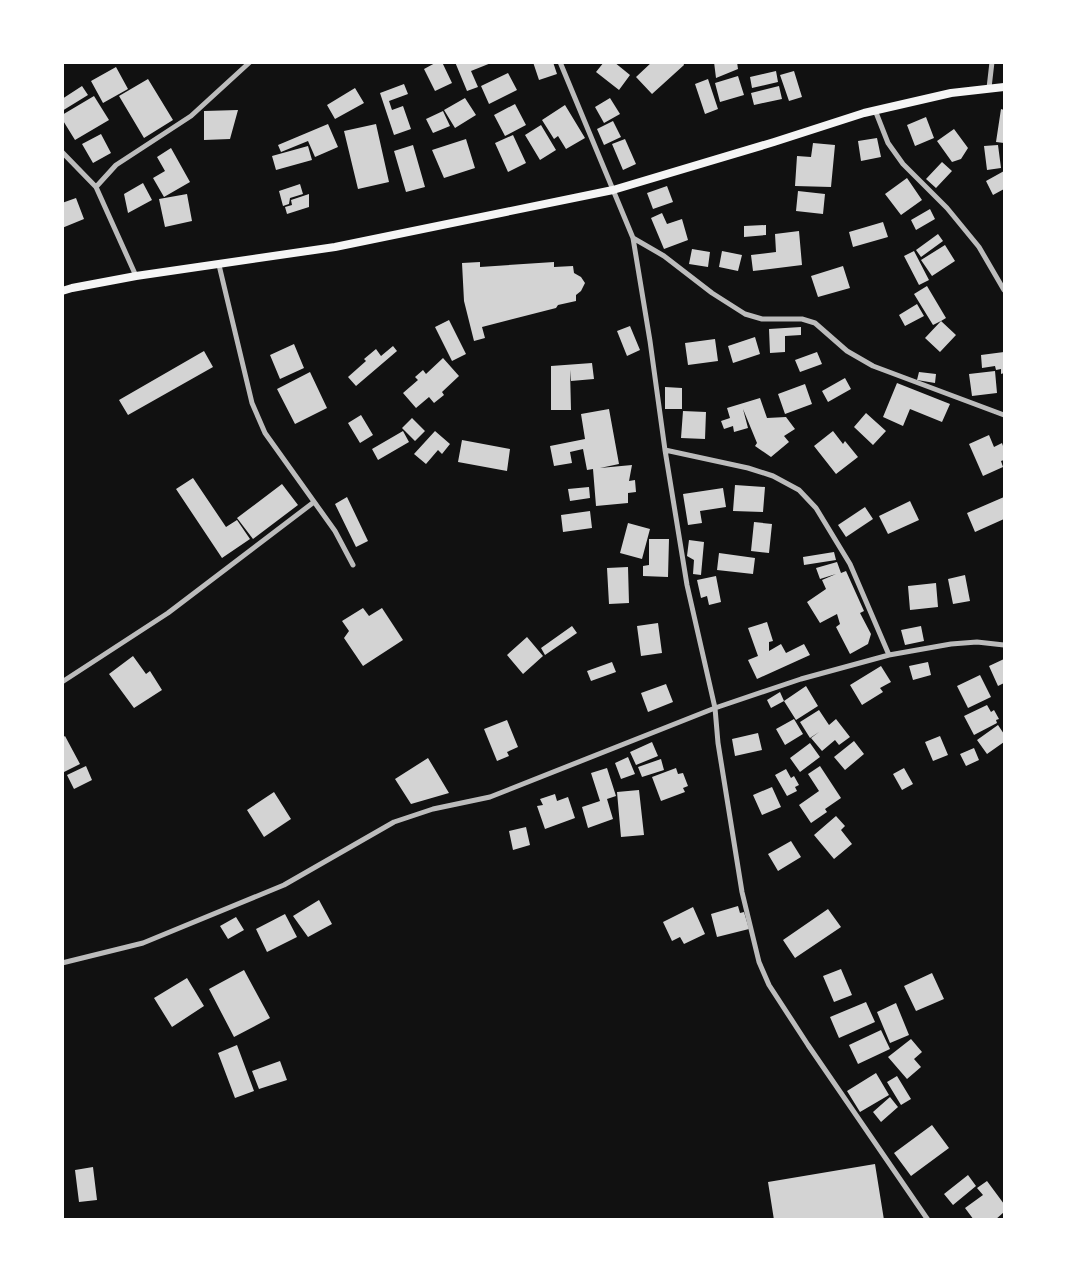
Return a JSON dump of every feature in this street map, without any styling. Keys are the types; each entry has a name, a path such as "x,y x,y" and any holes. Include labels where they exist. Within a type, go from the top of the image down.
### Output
{"main road":[{"path":"62,291 136,276 335,247 614,190 875,110 951,93 1004,87"}],"street":[{"path":"96,187 116,164 191,116 250,62"},
{"path":"560,62 633,238 687,584 715,708 721,762 742,892 759,962 769,985 808,1045 928,1220"},
{"path":"989,88 992,62"},
{"path":"875,110 888,143 903,164 947,208 979,247 1004,290"},
{"path":"62,152 96,187 136,276"},
{"path":"633,238 664,256 712,293 744,314 762,319 802,319 814,323 847,351 873,366 1004,415"},
{"path":"219,265 252,403 265,433 335,531 353,565"},
{"path":"665,450 748,468 773,476 799,490 816,508 850,564 889,655"},
{"path":"62,682 168,614 314,502"},
{"path":"62,963 143,943 284,886 394,822 434,809 490,797 715,708 801,679 889,655 951,644 977,642 1004,645"}],"building":[{"path":"437,62 442,62 452,83 435,91 424,69"},
{"path":"455,62 491,63 471,71 478,87 467,91"},
{"path":"533,62 553,62 557,74 539,80"},
{"path":"604,62 614,62 630,75 619,90 596,72"},
{"path":"652,62 683,62 684,65 652,94 636,77"},
{"path":"714,62 737,62 738,69 716,78"},
{"path":"116,67 128,89 103,103 91,81"},
{"path":"776,71 778,82 752,88 750,77"},
{"path":"794,71 802,97 789,101 780,75"},
{"path":"508,73 517,90 489,104 481,86"},
{"path":"738,76 744,95 720,102 715,83"},
{"path":"148,79 173,120 144,138 119,96"},
{"path":"708,79 718,109 705,114 695,84"},
{"path":"404,84 408,94 389,101 392,110 403,106 411,129 394,135 380,93"},
{"path":"82,86 88,95 62,111 62,99"},
{"path":"779,86 782,99 754,105 751,93"},
{"path":"355,88 364,103 335,119 327,105"},
{"path":"94,96 109,120 75,140 62,119 62,115"},
{"path":"465,98 476,115 455,128 444,110"},
{"path":"610,98 620,114 604,123 595,107"},
{"path":"515,104 526,125 505,136 494,115"},
{"path":"565,105 585,138 566,149 558,136 554,139 542,120"},
{"path":"1001,109 1004,110 1004,143 996,142"},
{"path":"238,110 230,139 204,140 204,111"},
{"path":"443,111 450,126 433,133 426,119"},
{"path":"926,117 934,138 915,146 907,125"},
{"path":"613,121 621,137 604,145 597,129"},
{"path":"328,124 338,147 315,157 308,141 281,152 278,145"},
{"path":"376,124 389,182 358,189 344,131"},
{"path":"541,125 556,150 540,160 525,135"},
{"path":"954,129 968,148 961,159 952,162 937,141"},
{"path":"101,134 111,153 93,163 82,144"},
{"path":"513,135 526,163 508,172 495,143"},
{"path":"877,138 881,157 861,161 858,141"},
{"path":"466,139 475,168 444,178 432,150"},
{"path":"625,139 636,164 623,170 612,144"},
{"path":"813,143 835,145 831,187 795,186 797,156 811,157"},
{"path":"413,145 425,187 406,192 394,151"},
{"path":"998,145 1001,168 987,170 984,146"},
{"path":"308,146 312,160 276,170 272,156"},
{"path":"171,148 190,182 164,197 153,178 165,171 157,157"},
{"path":"942,162 952,171 936,188 926,179"},
{"path":"1004,171 1004,189 993,195 986,181"},
{"path":"907,178 922,200 901,215 885,194"},
{"path":"143,183 152,200 128,213 124,194"},
{"path":"300,184 303,194 290,198 289,204 283,206 279,191"},
{"path":"667,186 673,202 653,209 647,193"},
{"path":"798,191 825,194 823,214 796,211"},
{"path":"187,194 192,221 165,227 159,199"},
{"path":"309,194 309,207 287,214 285,207 292,205 291,200"},
{"path":"76,198 84,219 62,228 62,203"},
{"path":"930,209 935,219 916,230 911,220"},
{"path":"662,213 667,224 682,219 688,240 664,249 651,218"},
{"path":"883,222 888,237 853,247 849,232"},
{"path":"766,225 766,235 744,237 744,226"},
{"path":"799,231 802,265 753,271 751,255 776,252 775,234"},
{"path":"938,234 943,241 921,257 916,250"},
{"path":"945,245 955,261 932,276 921,260"},
{"path":"692,249 710,252 708,267 689,264"},
{"path":"722,251 742,255 738,271 719,267"},
{"path":"914,251 929,280 919,285 904,256"},
{"path":"480,262 480,267 554,262 554,267 573,266 574,273 581,277 585,283 581,291 576,295 576,301 482,327 485,338 474,341 464,301 462,263"},
{"path":"843,266 850,288 818,297 811,276"},
{"path":"927,286 946,318 933,325 914,294"},
{"path":"917,304 924,316 905,326 899,315"},
{"path":"449,320 466,354 452,361 435,327"},
{"path":"941,321 956,335 940,352 925,338"},
{"path":"630,326 640,350 627,356 617,331"},
{"path":"801,327 801,335 785,336 785,352 770,353 769,329"},
{"path":"755,337 760,354 733,363 728,346"},
{"path":"715,339 718,361 688,365 685,343"},
{"path":"294,344 304,368 280,379 270,355"},
{"path":"393,346 397,351 356,386 348,377 376,349 381,356"},
{"path":"204,351 213,367 128,415 119,400"},
{"path":"817,352 822,364 800,372 795,360"},
{"path":"1004,352 1004,373 1001,374 1001,369 996,370 995,366 982,368 981,355"},
{"path":"443,358 459,376 442,392 444,395 434,403 429,397 416,408 403,393 418,380 415,377 423,370 426,374"},
{"path":"592,363 594,379 571,381 570,370 571,410 551,410 551,366"},
{"path":"995,371 997,393 972,396 969,374"},
{"path":"310,372 327,408 295,424 277,389"},
{"path":"919,372 936,374 935,383 917,380"},
{"path":"845,378 851,389 828,402 822,391"},
{"path":"897,383 950,404 942,422 910,409 903,426 883,417"},
{"path":"805,384 812,404 785,414 778,394"},
{"path":"665,387 682,388 682,409 665,409"},
{"path":"760,398 767,418 786,417 795,429 784,436 789,442 771,457 755,446 757,443 743,409 748,428 734,432 733,426 724,429 721,421 730,418 727,408"},
{"path":"609,409 619,464 600,468 632,465 629,481 635,480 636,492 628,493 628,503 596,506 593,469 587,470 583,449 570,452 572,463 554,466 550,446 585,439 581,414"},
{"path":"683,411 706,412 705,439 681,438"},
{"path":"866,413 886,431 873,445 854,427"},
{"path":"361,415 373,435 360,443 348,423"},
{"path":"412,418 425,431 415,441 402,428"},
{"path":"403,431 409,442 378,460 372,449"},
{"path":"435,431 450,444 442,454 438,450 426,464 414,454"},
{"path":"833,431 843,444 845,441 858,457 836,474 814,446"},
{"path":"989,435 994,447 1002,443 1004,460 1001,461 1003,467 983,476 969,444"},
{"path":"462,440 510,449 507,471 458,462"},
{"path":"193,478 226,527 237,520 250,539 222,558 176,489"},
{"path":"282,484 298,505 253,539 237,518"},
{"path":"735,485 765,487 763,512 733,511"},
{"path":"589,487 590,498 570,501 568,489"},
{"path":"723,488 726,507 700,511 702,523 688,525 683,494"},
{"path":"347,497 368,541 356,547 335,504"},
{"path":"1004,497 1004,519 975,532 967,513"},
{"path":"910,501 919,520 888,534 879,516"},
{"path":"865,507 873,519 846,537 838,525"},
{"path":"590,511 592,528 563,532 561,515"},
{"path":"754,522 772,524 769,553 751,551"},
{"path":"628,523 650,529 642,559 620,553"},
{"path":"649,539 669,539 668,577 643,576 643,566 649,565"},
{"path":"689,540 704,542 701,575 693,574 694,560 687,556"},
{"path":"834,552 836,560 804,565 803,557"},
{"path":"719,553 755,558 753,574 717,570"},
{"path":"837,562 841,573 846,571 864,611 860,613 871,634 868,644 850,654 836,627 840,624 837,614 820,623 807,602 826,589 822,580 836,574 820,579 816,568"},
{"path":"628,567 629,603 609,604 607,568"},
{"path":"965,575 970,601 953,604 948,579"},
{"path":"716,576 721,602 709,605 707,596 701,598 697,580"},
{"path":"936,583 938,607 910,610 908,586"},
{"path":"363,608 369,616 382,608 403,640 363,666 344,638 349,631 342,621"},
{"path":"767,622 773,641 769,642 769,651 781,644 786,653 804,644 810,655 757,679 748,660 758,656 748,628"},
{"path":"658,623 662,653 641,656 637,626"},
{"path":"572,626 577,633 545,655 541,648"},
{"path":"921,626 924,641 905,645 901,630"},
{"path":"527,637 543,656 523,674 507,655"},
{"path":"133,656 146,674 150,671 162,690 134,708 109,674"},
{"path":"1004,659 1004,683 998,686 989,666"},
{"path":"612,662 616,672 591,681 587,671"},
{"path":"928,662 931,675 913,680 909,666"},
{"path":"881,666 891,682 880,688 883,692 862,705 850,685"},
{"path":"980,675 991,697 968,708 957,686"},
{"path":"666,684 673,702 648,712 641,693"},
{"path":"806,686 818,706 796,720 784,701"},
{"path":"780,692 784,701 771,708 767,700"},
{"path":"987,705 991,712 994,710 999,719 996,720 997,723 974,735 964,716"},
{"path":"819,710 829,725 836,719 850,737 839,745 835,740 822,751 811,738 819,732 810,738 800,722"},
{"path":"794,719 803,734 785,745 776,729"},
{"path":"507,720 518,747 507,752 509,756 497,761 484,729"},
{"path":"998,725 1004,734 1004,742 987,754 977,740"},
{"path":"758,733 762,750 735,756 732,739"},
{"path":"65,736 80,764 62,773 62,738"},
{"path":"940,736 948,755 933,761 925,742"},
{"path":"854,741 864,754 845,770 834,757"},
{"path":"652,742 658,756 636,765 630,752"},
{"path":"810,743 820,757 800,772 790,758"},
{"path":"974,748 979,760 966,766 960,754"},
{"path":"628,757 635,774 621,779 615,763"},
{"path":"428,758 449,793 411,804 395,779"},
{"path":"661,759 664,770 642,777 638,767"},
{"path":"86,766 92,780 74,789 67,775"},
{"path":"820,766 841,798 825,809 827,812 811,823 799,805 819,791 808,774"},
{"path":"607,768 616,796 607,799 613,819 588,828 582,807 600,801 591,773"},
{"path":"676,768 678,774 683,773 688,786 683,788 685,792 661,801 652,777"},
{"path":"904,768 913,784 902,790 893,774"},
{"path":"786,769 791,778 794,776 799,785 795,787 797,791 787,796 775,775"},
{"path":"772,787 781,807 762,815 753,795"},
{"path":"639,790 644,835 621,837 617,792"},
{"path":"274,792 291,819 264,837 247,810"},
{"path":"555,794 557,801 568,797 575,818 545,829 537,806 543,805 540,799"},
{"path":"836,816 845,826 841,830 852,844 834,859 814,835"},
{"path":"526,827 530,845 513,850 509,831"},
{"path":"791,841 801,857 778,871 768,854"},
{"path":"319,900 332,924 308,937 293,916"},
{"path":"738,906 740,913 744,912 749,929 717,937 711,914"},
{"path":"693,907 705,934 684,944 680,937 672,941 663,922"},
{"path":"828,909 841,927 795,958 783,940"},
{"path":"285,914 297,937 267,952 256,929"},
{"path":"236,917 244,930 228,939 220,926"},
{"path":"841,969 852,995 834,1002 823,976"},
{"path":"244,970 270,1018 234,1037 209,989"},
{"path":"932,973 944,999 916,1011 904,986"},
{"path":"187,978 204,1006 172,1027 154,998"},
{"path":"866,1002 875,1022 839,1038 830,1017"},
{"path":"896,1003 909,1035 890,1043 877,1012"},
{"path":"881,1030 890,1049 858,1064 849,1045"},
{"path":"911,1039 922,1052 914,1059 921,1067 907,1079 888,1057"},
{"path":"237,1045 254,1091 235,1098 218,1053"},
{"path":"280,1061 287,1080 259,1089 252,1071"},
{"path":"876,1073 889,1095 860,1112 847,1091"},
{"path":"897,1076 911,1099 901,1105 887,1082"},
{"path":"890,1097 898,1107 881,1122 873,1112"},
{"path":"932,1125 949,1148 911,1176 894,1153"},
{"path":"875,1164 884,1220 774,1220 768,1182"},
{"path":"93,1167 97,1200 79,1202 75,1170"},
{"path":"968,1175 976,1186 953,1205 944,1194"},
{"path":"987,1181 1004,1204 1004,1212 995,1220 974,1220 965,1208 983,1195 977,1188"}]}
